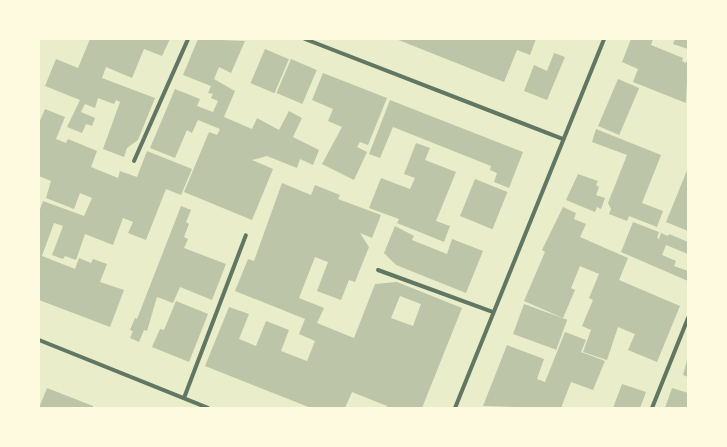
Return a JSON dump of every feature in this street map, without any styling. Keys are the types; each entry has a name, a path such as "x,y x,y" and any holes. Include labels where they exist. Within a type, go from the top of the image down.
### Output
{"street":[{"path":"134,161 188,39"},
{"path":"305,39 563,139"},
{"path":"455,408 604,39"},
{"path":"184,398 246,235"},
{"path":"378,270 494,312"},
{"path":"652,408 688,318"},
{"path":"39,340 208,408"}],"building":[{"path":"90,39 170,39 162,56 144,49 132,78 106,67 102,78 155,98 138,140 127,148 124,157 103,149 120,102 116,100 114,104 98,98 95,108 85,104 81,112 95,118 92,126 86,124 82,133 67,127 80,100 45,86 56,59 78,68"},
{"path":"198,39 245,41 231,73 219,67 214,79 235,91 224,117 252,129 257,118 279,130 289,111 302,118 293,137 319,150 313,165 300,159 297,168 267,156 252,160 273,169 252,220 184,192 209,132 217,135 220,129 198,120 192,133 187,130 175,158 150,148 175,89 200,99 197,106 213,112 218,101 211,98 213,94 208,93 211,86 183,75"},
{"path":"396,39 536,39 530,55 517,50 504,82"},
{"path":"631,39 653,39 651,45 683,58 682,61 686,63 688,59 686,103 633,82 638,69 622,62"},
{"path":"675,39 688,39 688,49 673,44"},
{"path":"265,49 289,59 274,93 251,83"},
{"path":"554,53 565,57 547,100 524,91 534,65 547,71"},
{"path":"291,59 317,70 302,104 277,93"},
{"path":"323,73 387,98 368,145 360,142 357,147 367,152 354,180 322,164 342,127 328,121 333,109 312,100"},
{"path":"618,79 639,88 619,135 598,126"},
{"path":"390,100 523,152 509,188 494,182 497,173 490,170 491,166 393,127 380,158 369,154"},
{"path":"45,109 65,117 56,139 66,143 68,139 97,151 91,167 118,178 120,171 137,177 147,151 192,169 181,195 166,189 146,240 128,233 133,222 123,218 113,245 85,234 76,260 65,256 63,259 52,255 63,226 54,223 42,256 75,269 79,258 91,263 93,259 107,264 100,282 124,290 110,327 39,300 39,212 43,201 84,216 92,198 80,193 74,209 46,198 51,181 39,176 39,123"},
{"path":"596,129 661,155 642,203 663,211 657,227 629,216 627,221 609,214 611,209 608,203 627,155 592,142"},
{"path":"416,143 430,148 425,160 456,172 436,221 450,226 444,242 397,223 399,219 369,208 381,178 410,189 415,178 404,174"},
{"path":"688,168 688,231 666,222"},
{"path":"578,174 598,181 596,185 599,187 596,195 605,198 601,209 597,207 595,212 566,200"},
{"path":"475,179 507,192 492,229 460,216"},
{"path":"282,183 311,195 315,185 340,195 338,199 381,215 372,238 360,233 369,247 355,282 349,280 341,300 317,291 328,262 315,257 299,298 324,308 317,323 354,338 375,284 397,282 462,308 422,408 386,408 387,406 352,392 345,408 311,408 205,366 229,307 249,314 239,339 256,346 266,321 289,330 281,351 307,361 315,341 299,334 305,319 235,291 248,259 254,261","holes":["400,296 421,304 413,326 391,318"]},
{"path":"181,206 191,210 186,222 189,224 184,237 188,239 184,248 226,264 212,300 180,287 173,303 157,297 147,331 144,330 139,342 130,338 133,331 130,330 135,318 137,319"},
{"path":"563,207 576,213 574,219 586,224 580,237 628,258 619,280 680,306 657,362 628,350 635,334 618,327 607,360 583,352 591,330 582,326 593,300 589,298 599,274 580,266 571,288 575,290 563,318 524,301 545,252 542,250"},
{"path":"633,222 659,232 657,238 659,239 661,233 668,236 669,234 688,242 688,254 666,245 662,255 676,261 674,266 688,271 688,281 621,252"},
{"path":"395,226 414,236 412,240 447,254 452,239 483,251 466,293 396,265 384,253"},
{"path":"176,301 208,314 189,362 152,347 160,329 164,330"},
{"path":"524,304 567,320 556,350 513,334"},
{"path":"565,332 586,340 581,352 605,361 593,390 571,382 561,408 483,406 507,345 544,359 537,379 545,382"},
{"path":"688,356 688,377 683,375"},
{"path":"622,384 646,392 640,408 613,408"},
{"path":"47,388 93,406 93,408 39,408"},
{"path":"672,388 688,393 688,408 665,408"}]}
